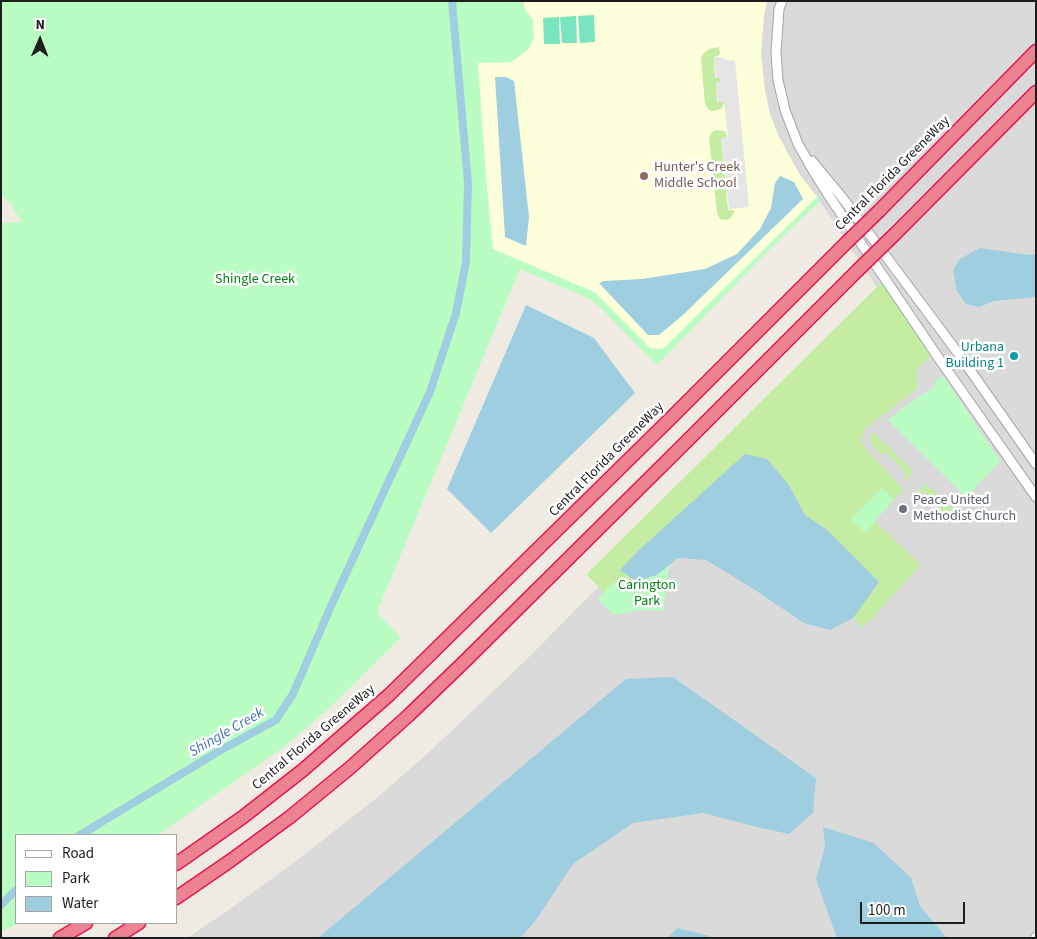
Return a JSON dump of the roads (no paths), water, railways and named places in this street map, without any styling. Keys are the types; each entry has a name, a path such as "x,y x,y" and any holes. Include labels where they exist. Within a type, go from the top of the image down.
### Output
{"highway":[{"name":"Central Florida GreeneWay","path":"178,863 243,817 303,770 389,694 661,428 1036,52"},
{"path":"178,897 230,862 290,817 351,767 408,715 681,447 1036,92"},
{"path":"60,938 84,924"},
{"path":"115,938 137,924"}],"street":[{"path":"782,1 779,9 776,53 778,80 785,110 798,144 838,209 942,364 1036,497"},
{"path":"798,144 841,196 958,352 1036,464"}],"water":[{"path":"495,77 506,77 514,81 529,217 526,246 505,237"},
{"path":"780,176 794,182 803,199 684,314 659,335 648,335 599,283 604,281 642,279 705,269 737,254 760,229 771,208 775,183"},
{"path":"980,248 1029,255 1036,254 1036,297 994,301 979,307 966,304 957,291 953,270 960,259"},
{"path":"526,305 594,338 635,393 491,533 447,489"},
{"path":"745,454 767,459 788,484 805,515 826,529 879,582 853,618 830,630 804,623 706,560 678,558 657,575 636,581 620,570 639,550"},
{"path":"673,677 816,778 813,813 789,834 703,813 633,823 573,864 536,920 520,938 318,938 626,679"},
{"path":"823,827 874,843 911,878 920,906 947,938 837,938 816,879 825,847"},
{"path":"677,928 710,936 711,938 667,938"}],"waterway":[{"name":"Shingle Creek","path":"82,834 221,750 276,720 293,694 331,606 430,392 456,313 466,262 468,183 452,1"},
{"name":"Shingle Creek","path":"1,905 15,891"}],"place":[{"name":"Hunter's Creek Middle School","path":"644,176"},
{"name":"Urbana Building 1","path":"1014,356"},
{"name":"Peace United Methodist Church","path":"903,509"}],"park label":[{"name":"Carington Park","path":"647,594"}]}
